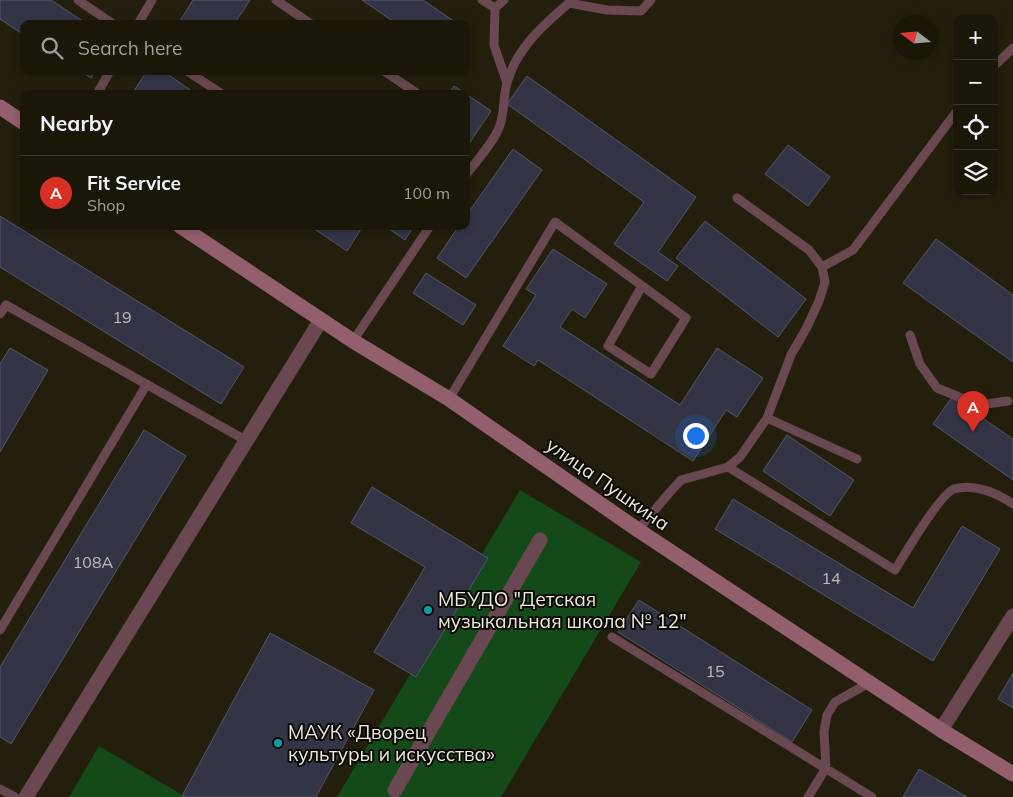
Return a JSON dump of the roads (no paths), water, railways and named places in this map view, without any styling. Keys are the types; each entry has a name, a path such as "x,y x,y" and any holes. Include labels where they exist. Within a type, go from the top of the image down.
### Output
{"street":[{"path":"0,107 20,120"},
{"name":"улица Пушкина","path":"186,230 353,341 450,399 638,530 941,730 1013,774"},
{"path":"26,797 321,320"},
{"path":"395,790 540,540"},
{"path":"941,730 1013,616"}],"lane":[{"path":"78,0 107,20"},
{"path":"140,20 152,0"},
{"path":"276,0 305,20"},
{"path":"482,0 495,8"},
{"path":"504,0 495,8 494,45 507,83"},
{"path":"470,170 500,125 507,83 529,40 570,3 606,10 641,11 651,0"},
{"path":"998,62 1013,48"},
{"path":"99,90 108,75"},
{"path":"193,75 216,90"},
{"path":"390,75 412,90"},
{"path":"822,267 853,250 953,116"},
{"path":"638,530 681,480 728,467 740,457 766,418 791,355 819,301 824,282 822,267 809,250 737,198"},
{"path":"450,399 555,222 686,318 650,374 608,346 642,286"},
{"path":"353,341 427,230"},
{"path":"0,314 6,305 247,440"},
{"path":"910,335 920,364 937,388 979,405 1011,401"},
{"path":"0,630 147,384"},
{"path":"766,418 857,459"},
{"path":"728,467 895,570 942,499 953,489 970,488 986,490 1003,497 1013,504"},
{"path":"612,637 872,797"},
{"path":"808,797 826,768 824,732 827,715 835,702 869,683"},
{"path":"0,789 15,797"}],"place":[{"name":"Fit Service","path":"973,432"},
{"name":"МБУДО \"Детская музыкальная школа № 12\"","path":"428,610"},
{"name":"МАУК «Дворец культуры и искусства»","path":"278,743"}]}
